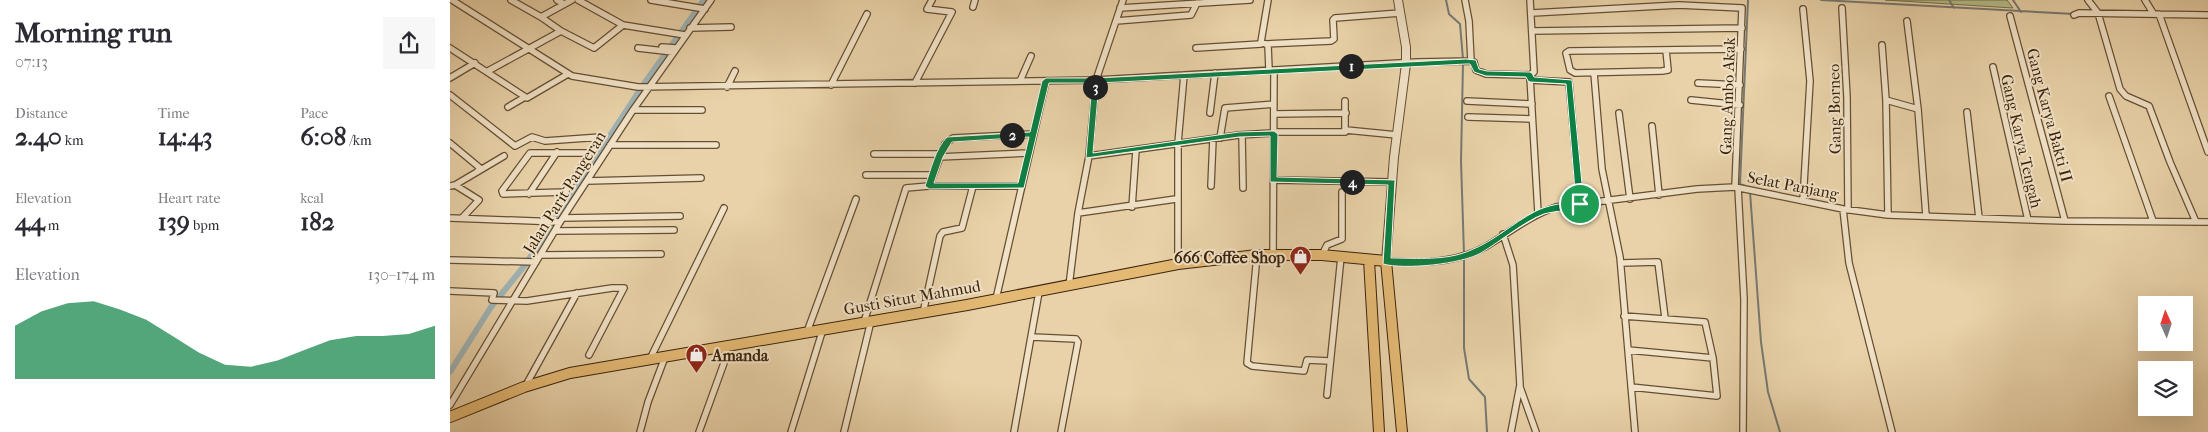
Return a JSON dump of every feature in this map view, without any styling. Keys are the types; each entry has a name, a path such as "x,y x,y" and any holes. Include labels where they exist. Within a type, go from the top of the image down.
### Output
{"highway":[{"name":"Gusti Situt Mahmud","path":"450,417 524,388 570,373 1039,292 1178,264 1257,255 1322,255 1386,262"},
{"path":"1369,260 1379,432"},
{"path":"1386,262 1402,432"}],"street":[{"path":"452,1 464,0"},
{"path":"511,0 561,31 594,48 623,25"},
{"path":"557,0 564,4"},
{"path":"541,17 572,0"},
{"path":"578,0 623,25 684,34"},
{"path":"651,0 659,3 701,8"},
{"name":"Jalan Parit Pangeran","path":"450,405 514,300 534,262 633,110 670,49 690,28 701,8 711,0"},
{"path":"915,83 952,12 927,9 932,0"},
{"path":"973,7 975,0"},
{"path":"1069,286 1078,213 1089,156 1096,80 1123,0"},
{"path":"1120,8 1209,1 1250,0"},
{"path":"1268,0 1264,44 1271,70 1274,104 1273,256"},
{"path":"1386,262 1397,135 1406,64 1406,47 1398,0"},
{"path":"1465,0 1469,21 1469,61"},
{"path":"1530,0 1534,72 1530,77 1538,213"},
{"path":"2088,0 2098,13 2120,89 2126,96 2150,106 2170,162 2196,222"},
{"path":"2145,0 2158,15 2208,152"},
{"path":"452,1 568,74 585,79 638,87 1096,80 1469,61 1474,62 1476,71 1486,74 1569,82 1580,204"},
{"path":"1116,21 1191,15 1197,3"},
{"name":"Gang Ambo Akak","path":"1532,13 1659,6 1740,7 1743,10 1737,188 1744,299 1743,432"},
{"name":"Gang Borneo","path":"1842,8 1847,97 1846,209 1850,264 1892,432"},
{"path":"1803,9 1809,40 1810,64 1803,201"},
{"path":"1196,48 1333,41 1334,18 1400,13"},
{"path":"2074,15 2077,13 2208,15"},
{"path":"831,85 867,14"},
{"name":"Gang Karya Bakti II","path":"2010,16 2065,221"},
{"path":"1907,21 1918,109 1926,216"},
{"path":"690,28 731,27"},
{"path":"1532,31 1742,28"},
{"path":"488,71 561,31"},
{"path":"1882,44 1886,100 1888,215"},
{"path":"450,48 488,71 525,97"},
{"path":"638,48 670,49"},
{"path":"1666,50 1668,70 1594,73 1572,72 1566,53 1570,51 1741,49"},
{"path":"1020,81 1031,56"},
{"path":"450,78 475,63"},
{"name":"Gang Karya Tengah","path":"1993,67 2028,220"},
{"path":"727,87 735,71"},
{"path":"1594,73 1598,140 1607,202 1617,234 1621,263 1634,432"},
{"path":"508,107 525,97 531,97 568,74"},
{"path":"1210,113 1215,74"},
{"path":"1178,264 1178,208 1176,199 1178,143 1184,75"},
{"path":"996,299 1046,81"},
{"path":"1698,83 1740,85"},
{"path":"450,95 515,146 532,137 544,140 601,137 566,191 529,194 501,193 530,153 590,153"},
{"path":"2109,96 2153,222"},
{"path":"1691,100 1740,105"},
{"path":"1886,100 1918,109"},
{"path":"1345,101 1346,130"},
{"path":"1467,101 1532,104"},
{"path":"1220,138 1226,108 1274,104"},
{"path":"633,110 702,110"},
{"path":"1967,112 1980,218"},
{"path":"1274,114 1346,113"},
{"path":"1619,113 1630,199"},
{"path":"1468,117 1532,119"},
{"path":"1652,126 1659,195"},
{"path":"1089,156 1242,135 1346,132 1346,130 1397,135"},
{"path":"929,186 945,144 953,138 1033,134"},
{"path":"1242,135 1243,188"},
{"path":"1211,186 1213,139"},
{"path":"450,143 480,168 478,172"},
{"path":"610,146 716,145"},
{"path":"1132,207 1136,150"},
{"path":"529,194 557,152"},
{"path":"874,154 940,156 1029,153"},
{"path":"453,185 504,156"},
{"path":"587,160 600,159"},
{"path":"866,175 933,175"},
{"path":"587,181 701,178"},
{"path":"1273,180 1393,182"},
{"path":"453,185 480,200 463,217"},
{"path":"844,432 868,322 906,188 929,186 1021,186"},
{"path":"923,312 940,236 943,232 962,228 973,186"},
{"name":"Selat Panjang","path":"1386,262 1426,262 1460,258 1476,252 1538,213 1556,207 1697,189 1746,189 1846,209 1888,215 2065,221 2196,222 2207,224"},
{"path":"1322,255 1327,244 1342,239 1342,192"},
{"path":"807,332 856,199"},
{"path":"1078,213 1132,207 1176,199"},
{"path":"650,359 724,208"},
{"path":"450,218 463,217 549,222 680,216"},
{"path":"554,231 674,230"},
{"path":"1504,234 1513,265 1520,385 1511,432"},
{"path":"540,255 661,254"},
{"path":"1257,255 1247,364 1304,371 1307,360 1330,361"},
{"path":"1327,395 1341,257"},
{"path":"450,260 534,262"},
{"path":"1621,263 1658,262 1665,318"},
{"path":"450,291 494,293 497,301 618,287 624,288 589,355"},
{"path":"1014,432 1039,292"},
{"path":"524,388 577,293"},
{"path":"1624,316 1706,322 1713,358 1717,396 1631,387"},
{"path":"791,432 824,329"},
{"path":"1032,338 1076,339 1078,342 1061,432"},
{"path":"699,432 724,363 725,346"},
{"path":"1628,350 1713,358"},
{"path":"640,432 648,402 665,357"},
{"path":"1520,385 1536,432"}],"green space":[{"path":"1885,0 2007,0 2013,8"}],"waterway":[{"path":"450,372 491,307 525,265 646,81 704,0"},
{"path":"1446,0 1449,14 1460,24 1463,59"},
{"path":"1748,0 1740,184 1750,188"},
{"path":"1821,0 1954,7"},
{"path":"1949,0 1954,7"},
{"path":"2013,0 2020,11"},
{"path":"1954,7 2020,11"},
{"path":"2020,11 2074,14"},
{"path":"1463,63 1461,161 1464,254"},
{"path":"1750,192 1761,342 1768,392 1780,432"},
{"path":"1464,258 1464,348 1469,379 1485,397 1487,432"}],"place":[{"name":"666 Coffee Shop","path":"1301,276"},
{"name":"Amanda","path":"696,374"}],"route":[{"path":"1580,204 1556,207 1538,213 1476,252 1460,258 1426,262 1386,262 1393,182 1273,180 1274,134 1239,135 1089,156 1096,80 1046,81 1021,186 929,186 939,157 945,144 950,139 1033,134 1046,81 1466,61 1474,62 1476,71 1486,74 1530,75 1530,80 1569,82 1580,204"}]}
